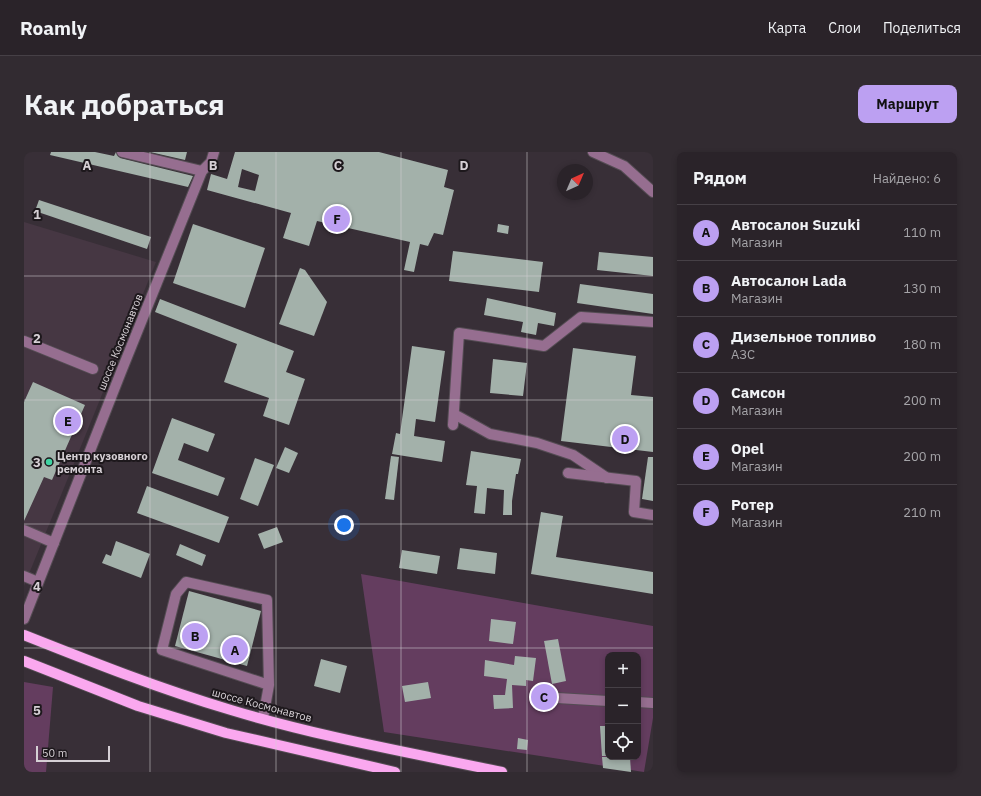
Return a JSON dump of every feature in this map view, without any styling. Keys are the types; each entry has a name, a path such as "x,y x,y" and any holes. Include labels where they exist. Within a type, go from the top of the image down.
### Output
{"main road":[{"name":"шоссе Космонавтов","path":"24,635 144,683 232,711 324,734 502,772"},
{"path":"24,661 138,706 226,733 396,772"}],"street":[{"path":"122,152 202,171"},
{"name":"шоссе Космонавтов","path":"24,619 202,171 211,162 214,152"},
{"path":"593,152 624,166 653,192"},
{"path":"453,425 459,333 544,346 581,317 653,322"},
{"path":"25,345 93,369"},
{"path":"454,414 490,434 537,443 573,455 607,478"},
{"path":"568,473 636,481 634,512 653,515"},
{"path":"24,530 54,543"},
{"path":"24,576 38,582"},
{"path":"263,718 269,685 267,600 186,582 176,594 162,650 269,685"},
{"path":"540,697 605,701"},
{"path":"641,702 653,703"}],"shaded area":[{"path":"24,222 156,262 24,586"},
{"path":"361,574 653,626 653,718 644,772 384,732"},
{"path":"24,682 53,687 46,772 24,772"}],"building":[{"path":"51,152 95,152 114,156 116,152 120,158 193,176 188,187 50,155"},
{"path":"150,152 187,152 185,160"},
{"path":"235,152 379,152 448,170 444,187 454,190 443,235 434,233 428,246 420,244 414,272 404,270 410,242 317,221 309,246 283,238 291,213 207,190 211,174 227,179","holes":["242,169 259,175 255,191 238,187"]},
{"path":"39,200 151,237 147,249 35,211"},
{"path":"193,224 265,248 245,308 173,283"},
{"path":"498,224 509,226 508,234 497,232"},
{"path":"453,251 543,262 539,292 449,281"},
{"path":"599,252 653,257 653,276 597,270"},
{"path":"300,268 305,270 327,302 314,336 279,324"},
{"path":"580,284 653,294 653,314 577,303"},
{"path":"487,298 556,313 554,326 538,323 536,335 521,332 523,322 484,315"},
{"path":"160,299 294,351 286,372 305,379 289,425 263,416 269,398 224,382 237,344 155,312"},
{"path":"412,346 445,351 435,422 416,419 414,436 445,441 442,462 392,454 396,433 400,434"},
{"path":"573,348 636,356 631,395 653,397 653,452 561,441"},
{"path":"493,359 527,363 523,396 490,393"},
{"path":"33,382 85,405 52,480 44,477 24,521 24,402"},
{"path":"172,418 215,434 208,452 184,443 178,460 225,478 218,496 152,473"},
{"path":"285,447 298,453 289,473 276,468"},
{"path":"471,451 521,459 518,474 516,474 512,501 512,515 503,515 504,490 487,488 485,514 474,513 477,486 466,485"},
{"path":"391,456 399,457 394,500 385,499"},
{"path":"648,457 653,457 653,501 642,499"},
{"path":"255,458 274,465 258,506 240,499"},
{"path":"147,486 229,517 219,543 137,513"},
{"path":"541,512 563,516 556,557 653,572 653,594 531,574"},
{"path":"277,527 283,542 264,549 258,534"},
{"path":"116,541 150,554 141,578 102,563 106,554 111,556"},
{"path":"180,544 206,555 202,566 176,555"},
{"path":"460,548 497,553 495,574 457,569"},
{"path":"402,550 440,556 437,574 399,568"},
{"path":"189,591 261,611 247,666 175,646"},
{"path":"491,619 516,622 513,644 489,641"},
{"path":"558,639 566,681 552,684 544,641"},
{"path":"515,656 536,658 533,681 526,680 526,686 512,685 513,708 494,709 493,695 505,695 507,679 484,676 485,660 514,665"},
{"path":"321,659 347,666 340,693 314,686"},
{"path":"428,682 431,698 405,702 402,686"},
{"path":"600,726 605,726 605,756 602,756"},
{"path":"518,738 528,740 527,750 517,749"},
{"path":"602,757 605,757 605,760 630,760 631,772 603,768"}],"place":[{"name":"Ротер","path":"337,219"},
{"name":"Opel","path":"68,421"},
{"name":"Самсон","path":"625,439"},
{"name":"Центр кузовного ремонта","path":"49,462"},
{"name":"Автосалон Lada","path":"195,636"},
{"name":"Автосалон Suzuki","path":"235,650"},
{"name":"Дизельное топливо","path":"544,697"}]}
